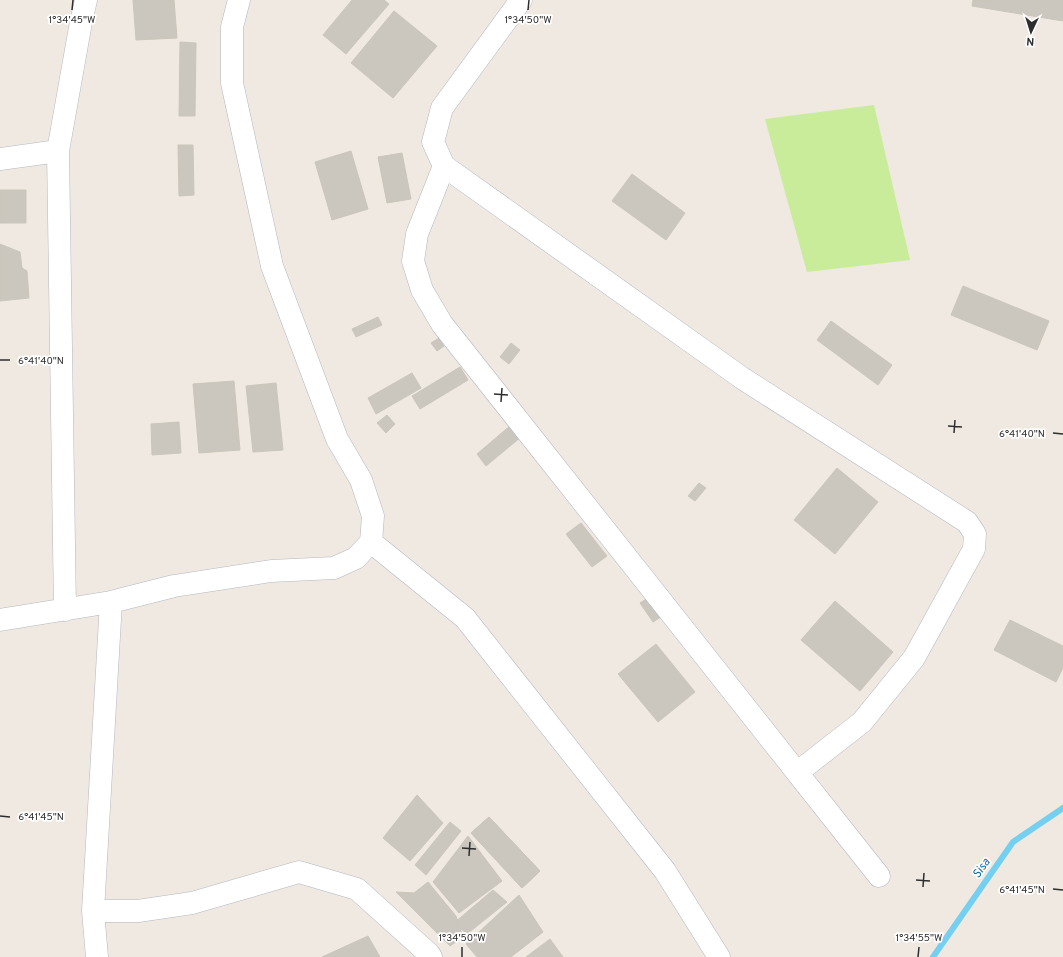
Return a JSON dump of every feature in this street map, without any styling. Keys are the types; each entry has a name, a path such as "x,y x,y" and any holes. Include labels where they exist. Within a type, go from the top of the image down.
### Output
{"street":[{"path":"65,610 58,150 86,0"},
{"path":"0,620 111,602 174,586 271,571 334,568 356,558 371,542 373,516 361,480 337,439 272,266 232,82 232,27 239,0"},
{"path":"520,0 442,108 433,142 444,166 742,378 967,522 975,534 974,549 914,658 862,722 798,772"},
{"path":"0,159 58,150"},
{"path":"444,166 417,234 413,261 422,290 442,324 879,876"},
{"path":"371,542 465,618 665,871 719,957"},
{"path":"97,957 92,911 111,602"},
{"path":"92,911 138,911 192,903 299,872 357,889 431,957"}],"green space":[{"path":"874,105 910,260 807,272 765,119"}],"building":[{"path":"133,0 174,0 177,38 136,40"},
{"path":"352,0 384,0 389,4 346,54 323,35"},
{"path":"973,0 1063,0 1063,21 972,6"},
{"path":"394,11 437,46 393,98 351,63"},
{"path":"180,42 196,43 195,116 179,116"},
{"path":"178,145 193,145 194,195 179,196"},
{"path":"351,151 368,209 332,220 315,162"},
{"path":"402,153 411,199 387,203 378,157"},
{"path":"632,174 685,213 666,240 612,201"},
{"path":"0,190 26,190 26,223 0,223"},
{"path":"0,244 20,252 22,268 27,271 29,298 0,301"},
{"path":"963,286 1049,321 1037,350 951,315"},
{"path":"378,317 382,325 356,337 352,329"},
{"path":"831,321 892,365 878,385 817,340"},
{"path":"439,338 444,346 437,351 431,343"},
{"path":"511,343 520,350 509,364 500,357"},
{"path":"460,367 468,380 420,409 412,396"},
{"path":"412,373 421,388 376,414 368,398"},
{"path":"234,381 240,450 199,453 193,384"},
{"path":"276,383 283,450 253,452 246,386"},
{"path":"387,415 395,424 386,433 377,423"},
{"path":"179,422 181,453 152,455 151,424"},
{"path":"511,425 521,437 486,466 477,454"},
{"path":"837,468 878,502 835,554 794,520"},
{"path":"699,483 706,488 695,501 688,496"},
{"path":"581,523 607,556 592,567 566,534"},
{"path":"651,596 664,615 653,622 640,603"},
{"path":"835,601 893,652 860,691 801,640"},
{"path":"1010,620 1063,646 1063,668 1056,682 994,650"},
{"path":"656,644 695,692 658,722 618,674"},
{"path":"417,795 443,823 410,861 383,838"},
{"path":"489,817 540,871 522,888 471,833"},
{"path":"489,817 540,871 522,888 471,833"},
{"path":"450,822 461,831 426,875 415,865"},
{"path":"468,836 502,881 459,913 433,882"},
{"path":"428,882 456,916 463,937 450,946 396,892 414,893"},
{"path":"493,890 507,902 467,934 454,923"},
{"path":"519,895 543,932 511,957 477,957 466,944"},
{"path":"368,936 380,957 322,957"},
{"path":"550,939 563,957 526,957"}],"waterway":[{"name":"Sisa","path":"933,957 1013,842 1063,808"}]}
